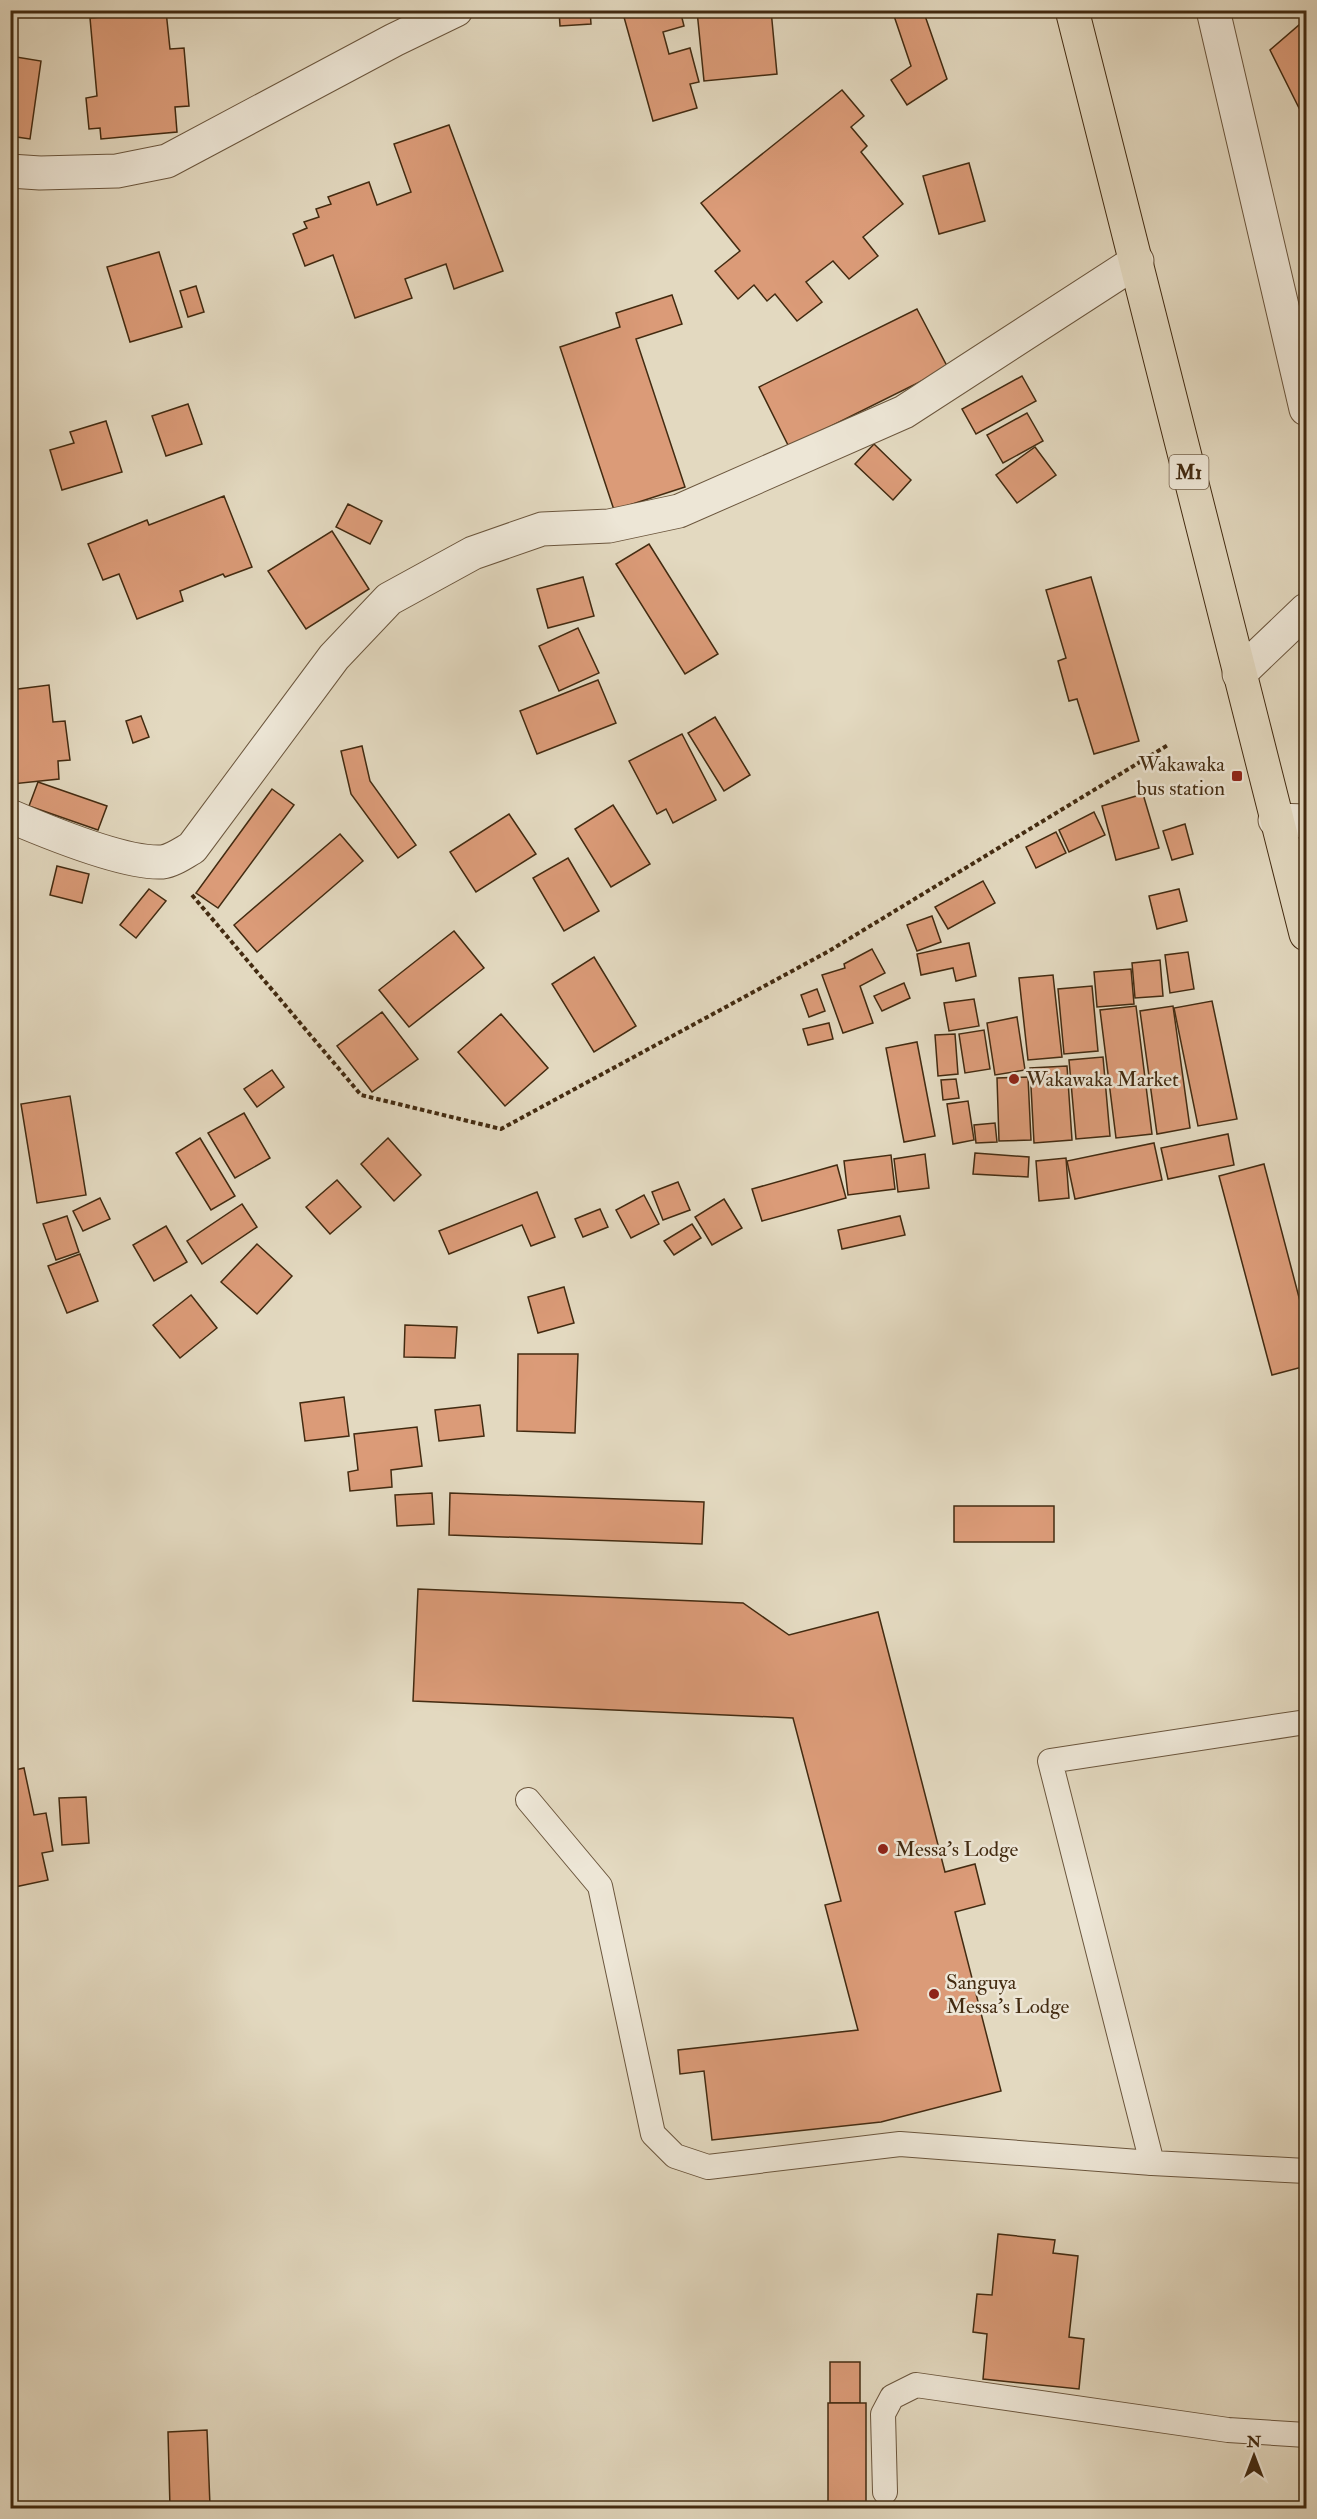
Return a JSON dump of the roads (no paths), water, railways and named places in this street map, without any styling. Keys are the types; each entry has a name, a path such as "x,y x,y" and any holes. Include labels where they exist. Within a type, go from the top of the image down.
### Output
{"highway":[{"name":"M1","path":"1072,10 1137,261 1239,674 1291,820 1306,934"}],"street":[{"path":"10,171 40,173 117,171 167,161 394,40 456,10"},
{"path":"1213,10 1306,409"},
{"path":"10,816 53,835 138,860 164,862 192,848 334,657 389,599 473,553 542,529 609,526 679,511 904,412 1137,261"},
{"path":"1239,674 1306,610"}],"lane":[{"path":"1152,2163 1050,1761 1306,1722"},
{"path":"528,1800 600,1886 653,2134 675,2156 708,2167 900,2144 1152,2163 1306,2171"},
{"path":"885,2492 883,2414 892,2397 916,2385 1228,2430 1306,2435"}],"place":[{"name":"Wakawaka bus station","path":"1237,776"},
{"name":"Wakawaka Market","path":"1014,1079"},
{"name":"Messa's Lodge","path":"883,1849"},
{"name":"Sanguya Messa's Lodge","path":"934,1994"}]}
